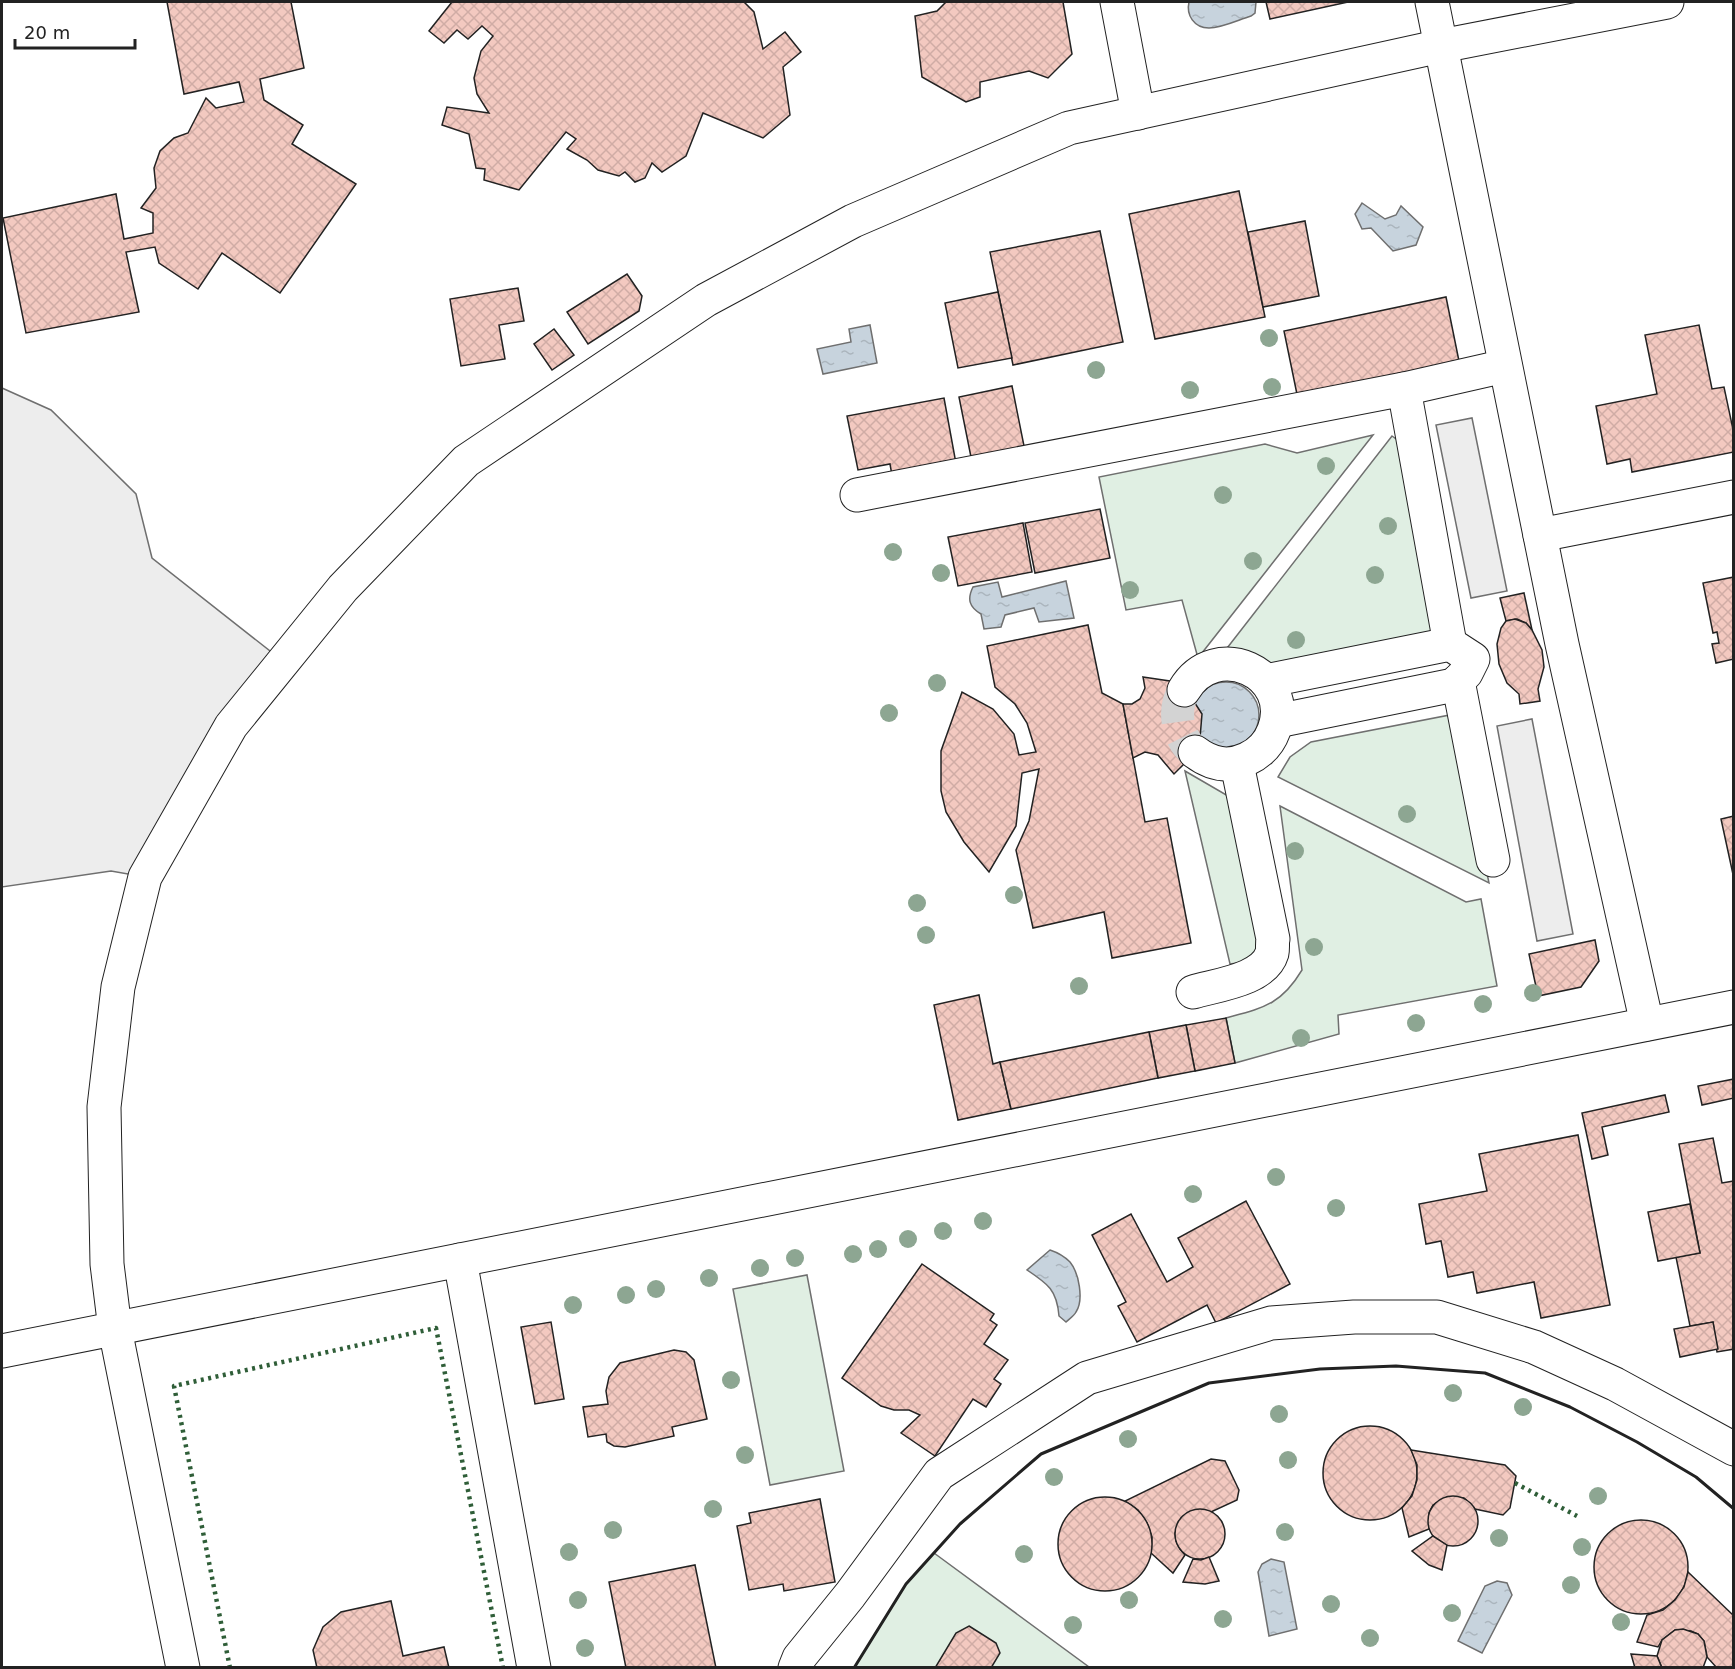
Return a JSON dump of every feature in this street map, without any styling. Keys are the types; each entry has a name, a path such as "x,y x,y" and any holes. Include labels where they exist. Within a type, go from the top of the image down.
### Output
{"street":[{"path":"1117,2 1138,113"},
{"path":"1432,2 1540,535 1647,1024"},
{"path":"183,1668 114,1329 107,1264 104,1107 118,987 145,877 231,726 343,588 466,461 706,300 853,221 1069,128 1441,46 1667,2"},
{"path":"857,495 1404,389 1505,366"},
{"path":"1404,389 1450,644"},
{"path":"1540,535 1734,497"},
{"path":"1266,681 1450,644 1473,658 1466,673 1455,685 1277,721"},
{"path":"1369,660 1377,700"},
{"path":"1184,690 1188,682 1201,670 1218,664 1235,663 1252,670 1266,681 1277,707 1277,721 1270,741 1256,755 1237,764 1220,764 1203,758 1195,752"},
{"path":"1458,681 1493,860"},
{"path":"1193,992 1249,977 1260,970 1272,953 1273,939 1237,764"},
{"path":"2,1351 1734,1007"},
{"path":"460,1260 534,1668"},
{"path":"795,1668 799,1658 850,1595 939,1474 1087,1378 1271,1323 1354,1317 1437,1317 1534,1347 1615,1384 1734,1449"}],"green space":[{"path":"1373,435 1198,658 1182,600 1126,610 1099,477 1265,444 1297,453"},
{"path":"1392,436 1403,444 1435,632 1272,674 1224,652"},
{"path":"1455,714 1489,883 1278,777 1290,757 1311,742"},
{"path":"1185,771 1235,800 1265,929 1252,961 1230,964"},
{"path":"1280,806 1466,902 1481,899 1497,986 1338,1015 1339,1034 1235,1063 1226,1018 1261,1008 1278,998 1302,970"},
{"path":"807,1275 844,1471 770,1485 733,1289"},
{"path":"934,1553 1089,1667 854,1668 906,1584"}],"shaded area":[{"path":"2,388 51,410 136,494 152,558 284,662 145,877 111,871 2,887"},
{"path":"1472,418 1507,591 1471,598 1436,425"},
{"path":"1532,719 1573,934 1537,941 1497,726"}],"water":[{"path":"1189,2 1256,2 1255,13 1251,16 1209,28 1199,26 1192,20 1188,7"},
{"path":"1362,203 1385,219 1396,215 1401,206 1423,227 1416,245 1393,251 1371,228 1362,229 1355,214"},
{"path":"870,325 877,363 823,374 817,349 851,342 849,329"},
{"path":"1066,581 1074,618 1039,622 1034,608 1005,615 1001,627 984,629 981,614 970,602 973,587 998,582 1002,597"},
{"path":"1226,682 1239,685 1249,692 1256,702 1259,715 1256,728 1249,738 1239,745 1226,748 1213,745 1203,738 1196,728 1193,715 1196,702 1203,692 1213,685"},
{"path":"1050,1250 1070,1262 1078,1279 1080,1301 1074,1315 1066,1322 1059,1316 1054,1294 1041,1279 1027,1270"},
{"path":"1271,1559 1284,1562 1297,1629 1269,1636 1258,1572 1262,1564"},
{"path":"1497,1581 1507,1583 1512,1595 1482,1653 1458,1641 1485,1586"}],"building":[{"path":"167,2 291,2 304,68 260,79 264,100 303,125 292,144 356,184 280,293 222,253 198,289 159,263 155,247 126,252 139,312 26,333 3,218 116,194 124,239 153,233 153,213 141,208 156,188 154,168 160,151 174,138 188,133 206,98 216,108 244,102 239,82 184,94"},
{"path":"452,2 744,2 754,12 763,49 785,32 801,52 783,67 790,115 763,138 703,113 686,156 662,172 652,163 645,178 635,182 625,172 619,176 598,170 587,160 567,149 576,139 566,132 519,190 484,180 485,169 476,168 469,134 442,125 447,107 489,113 477,94 474,78 481,51 493,36 482,26 468,39 457,30 444,43 429,31"},
{"path":"946,2 1063,2 1072,54 1048,78 1029,71 980,82 980,97 966,102 922,77 915,16 937,11"},
{"path":"1266,2 1348,2 1270,19"},
{"path":"1239,191 1265,317 1155,339 1129,214"},
{"path":"1305,221 1319,296 1263,307 1248,232"},
{"path":"1100,231 1123,342 1013,365 990,252"},
{"path":"627,274 642,296 639,311 588,344 567,312"},
{"path":"518,288 524,321 499,325 505,359 461,366 450,299"},
{"path":"998,292 1012,358 958,368 945,303"},
{"path":"1446,297 1461,371 1299,404 1284,331"},
{"path":"1699,325 1712,389 1724,387 1734,434 1734,452 1632,472 1630,459 1607,464 1596,406 1657,394 1645,335"},
{"path":"554,329 574,355 552,370 534,344"},
{"path":"1012,386 1026,456 973,467 959,397"},
{"path":"944,398 957,469 893,481 890,464 858,470 847,416"},
{"path":"1100,509 1110,558 1035,573 1025,523"},
{"path":"1023,523 1032,572 958,586 948,537"},
{"path":"1734,577 1734,659 1716,663 1712,644 1719,643 1717,632 1713,633 1703,583"},
{"path":"1524,593 1532,630 1526,623 1517,619 1506,621 1500,598"},
{"path":"1515,619 1526,623 1542,650 1544,667 1538,689 1540,701 1520,704 1519,694 1507,683 1499,664 1497,644 1501,628 1506,621"},
{"path":"1088,625 1102,693 1123,704 1145,822 1167,818 1191,943 1112,958 1104,912 1033,928 1016,850 1029,821 1039,769 1022,773 1016,826 989,872 964,842 946,812 941,791 941,751 962,692 993,709 1014,734 1019,755 1036,752 1027,723 1015,704 995,687 987,646"},
{"path":"1143,677 1170,681 1191,697 1202,714 1200,738 1191,757 1174,774 1158,755 1145,752 1133,758 1123,704 1132,704 1140,699 1145,688"},
{"path":"1734,816 1734,879 1721,819"},
{"path":"1595,940 1599,961 1581,987 1538,996 1529,954"},
{"path":"979,995 993,1064 1000,1062 1011,1109 958,1120 934,1005"},
{"path":"1226,1018 1235,1063 1195,1071 1186,1025"},
{"path":"1186,1025 1195,1071 1158,1078 1149,1032"},
{"path":"1149,1032 1158,1078 1011,1109 1000,1062"},
{"path":"1734,1079 1734,1098 1702,1105 1698,1086"},
{"path":"1665,1095 1669,1112 1602,1127 1608,1155 1592,1159 1582,1113"},
{"path":"1578,1135 1610,1305 1541,1318 1534,1282 1477,1293 1473,1272 1448,1277 1441,1241 1426,1244 1419,1204 1487,1191 1479,1154"},
{"path":"1713,1138 1722,1183 1734,1181 1734,1349 1717,1352 1713,1322 1690,1326 1676,1257 1700,1253 1679,1144"},
{"path":"1246,1201 1290,1284 1216,1323 1207,1305 1137,1342 1118,1306 1126,1302 1092,1235 1131,1214 1167,1282 1193,1267 1178,1238"},
{"path":"1690,1204 1700,1253 1658,1261 1648,1212"},
{"path":"922,1264 994,1314 990,1320 997,1325 984,1344 1008,1360 994,1379 1001,1384 986,1407 973,1399 935,1456 901,1433 920,1415 909,1410 894,1410 881,1406 842,1378"},
{"path":"551,1322 564,1399 535,1404 521,1327"},
{"path":"1713,1322 1718,1349 1680,1357 1674,1329"},
{"path":"674,1350 686,1352 694,1360 707,1419 672,1427 674,1436 625,1447 614,1446 607,1442 606,1434 588,1437 583,1407 608,1404 606,1391 609,1377 620,1363"},
{"path":"1370,1426 1388,1430 1403,1440 1413,1455 1417,1473 1413,1491 1403,1506 1388,1516 1370,1520 1352,1516 1337,1506 1327,1491 1323,1473 1327,1455 1337,1440 1352,1430"},
{"path":"1411,1450 1505,1465 1516,1476 1510,1508 1503,1515 1475,1509 1464,1498 1447,1497 1433,1505 1429,1513 1429,1529 1409,1537 1402,1508 1412,1496 1417,1480 1417,1465"},
{"path":"1211,1459 1225,1461 1239,1490 1237,1500 1211,1512 1196,1510 1181,1518 1175,1533 1176,1541 1185,1555 1173,1573 1151,1553 1152,1537 1147,1523 1138,1510 1125,1501"},
{"path":"1453,1496 1467,1500 1474,1507 1478,1521 1474,1535 1467,1542 1453,1546 1439,1542 1432,1535 1428,1521 1432,1507 1439,1500"},
{"path":"1105,1497 1123,1501 1138,1511 1148,1526 1152,1544 1148,1562 1138,1577 1123,1587 1105,1591 1087,1587 1072,1577 1062,1562 1058,1544 1062,1526 1072,1511 1087,1501"},
{"path":"820,1499 835,1582 784,1591 783,1584 749,1590 737,1526 751,1523 749,1513"},
{"path":"1200,1509 1214,1513 1221,1520 1225,1534 1221,1548 1214,1555 1200,1559 1186,1555 1179,1548 1175,1534 1179,1520 1186,1513"},
{"path":"1641,1520 1659,1524 1674,1534 1684,1549 1688,1567 1684,1585 1674,1600 1659,1610 1641,1614 1623,1610 1608,1600 1598,1585 1594,1567 1598,1549 1608,1534 1623,1524"},
{"path":"1433,1536 1447,1545 1442,1570 1429,1565 1412,1551"},
{"path":"1209,1557 1219,1581 1205,1584 1183,1582 1193,1559 1201,1560"},
{"path":"695,1565 716,1668 626,1668 609,1582"},
{"path":"1688,1572 1734,1616 1734,1668 1717,1668 1707,1657 1704,1641 1698,1634 1691,1631 1675,1630 1662,1640 1658,1647 1637,1642 1647,1615 1663,1610 1675,1600 1684,1587"},
{"path":"391,1601 403,1656 444,1647 449,1668 317,1668 313,1650 323,1627 341,1612"},
{"path":"969,1626 996,1643 1000,1653 991,1668 935,1668 956,1633"},
{"path":"1683,1629 1698,1634 1704,1641 1707,1657 1703,1668 1662,1668 1657,1656 1662,1640 1675,1630"},
{"path":"1631,1654 1657,1656 1662,1668 1635,1668"}],"tunnel":[{"path":"1184,690 1178,706 1178,723 1184,739 1195,752"}],"hedge":[{"path":"230,1668 174,1386 436,1328 503,1668"},
{"path":"1515,1483 1577,1516"}],"wall":[{"path":"854,1668 906,1584 960,1524 1041,1454 1209,1383 1320,1369 1396,1366 1485,1373 1570,1407 1637,1442 1696,1477 1734,1509"}]}
